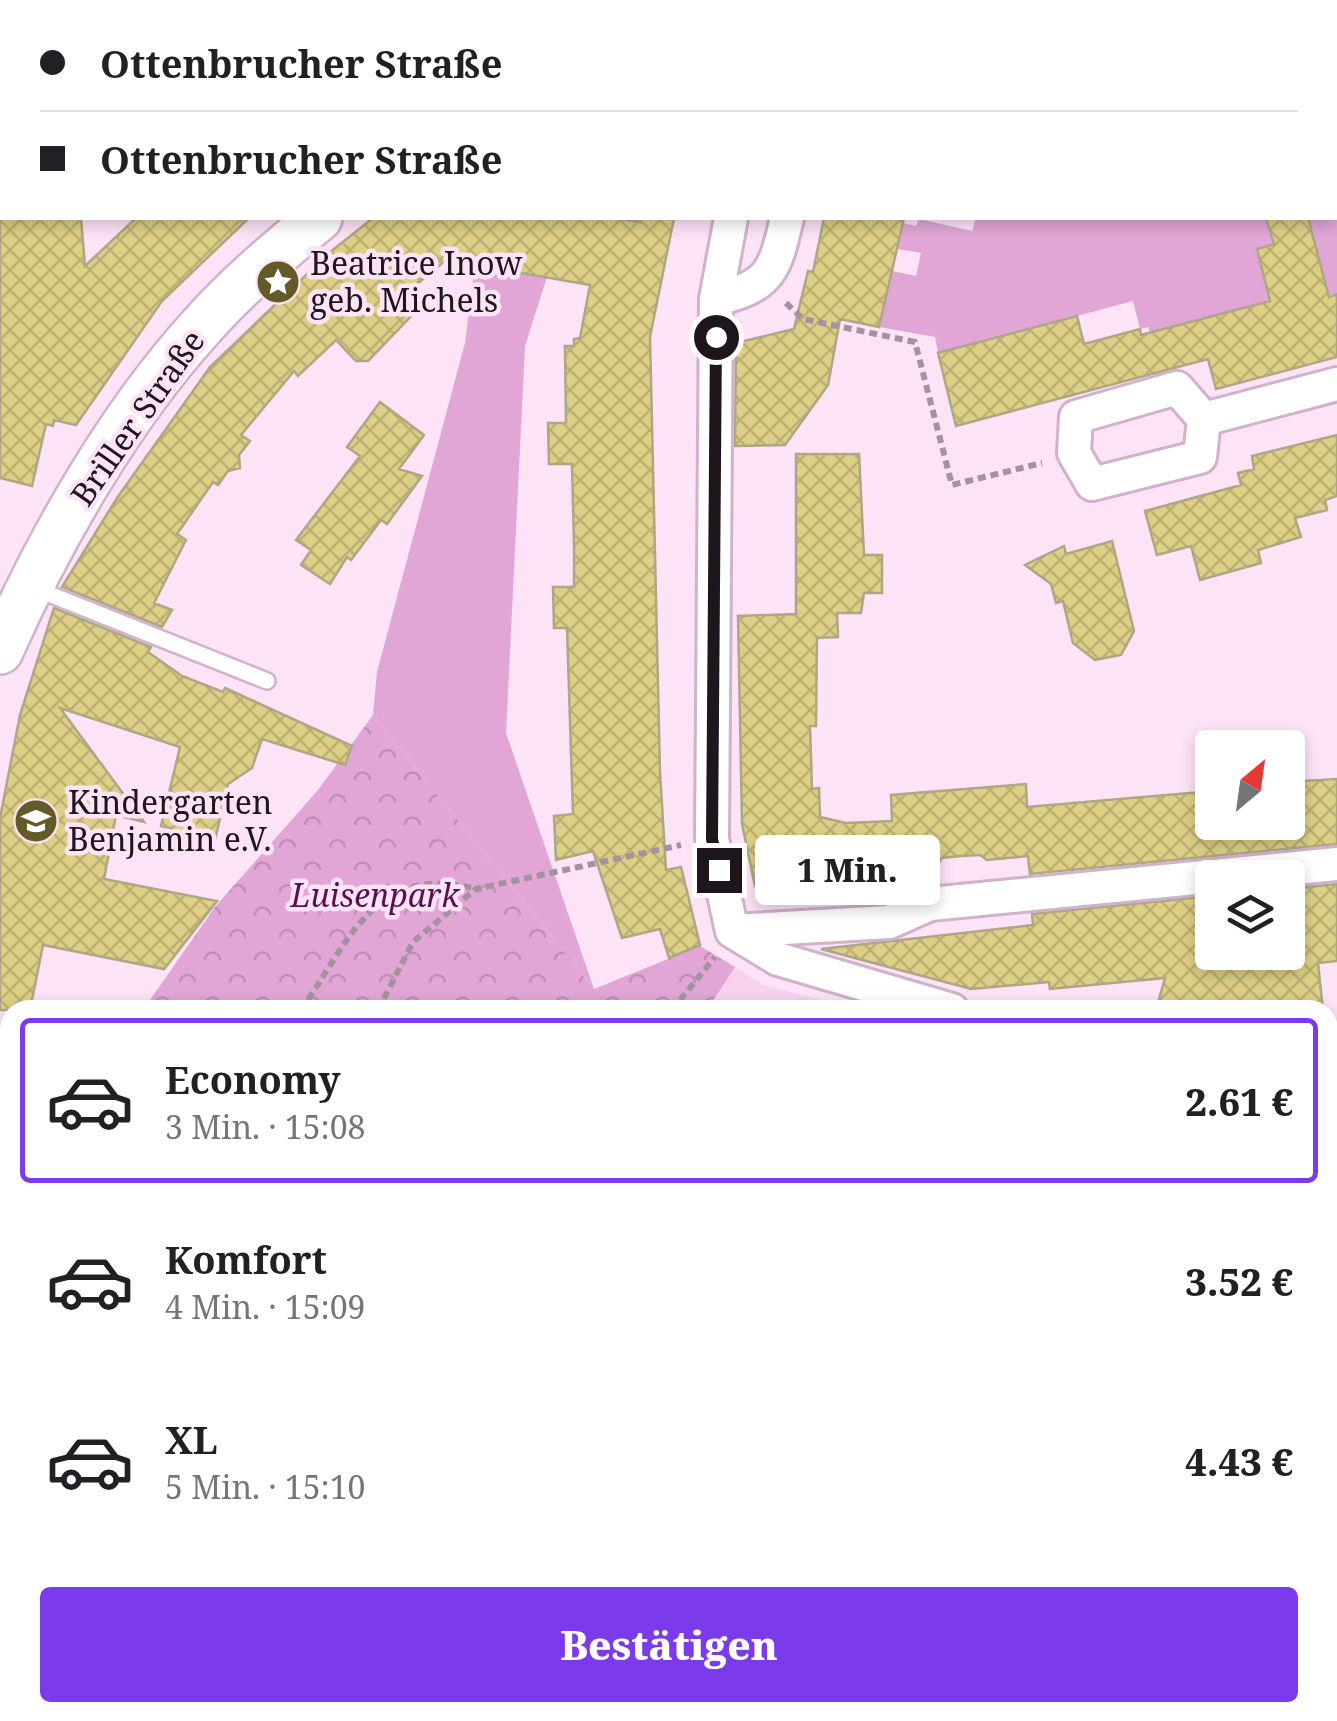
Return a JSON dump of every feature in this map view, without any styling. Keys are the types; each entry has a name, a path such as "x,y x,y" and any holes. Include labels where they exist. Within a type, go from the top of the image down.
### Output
{"main road":[{"name":"Briller Straße","path":"0,651 64,525 159,379 201,327 317,220"}],"street":[{"path":"731,220 716,299 712,839 732,931 778,959 918,1000"},
{"path":"716,299 747,292 763,282 779,252 787,220"},
{"path":"1204,419 1337,384"},
{"path":"732,931 889,922 930,904 1337,864"}],"lane":[{"path":"30,587 267,682"}],"path":[{"path":"804,319 915,342 952,485 1043,462"},
{"path":"307,1000 359,921 380,900 425,884 476,890 712,839"},
{"path":"383,1000 413,942 476,890"},
{"path":"681,1000 699,981 732,931"}],"shaded area":[{"path":"735,967 763,985 821,1000 714,1000"}],"green space":[{"path":"919,220 923,220 972,231 975,220 1337,220 1337,294 1259,304 1198,320 1152,339 1148,327 1140,329 1133,301 938,353 935,337 879,327 888,270 916,276 921,253 898,249 903,223 916,226"},
{"path":"475,264 547,277 525,346 506,733 594,989 373,715 377,672 465,343"},
{"name":"Luisenpark","path":"373,715 594,989 700,946 735,967 714,1000 150,1000 215,907 318,790"}],"building":[{"path":"0,220 81,220 85,266 134,220 247,220 162,301 76,425 54,420 53,426 46,424 32,486 0,478"},
{"path":"370,220 674,220 650,337 660,772 666,870 681,867 700,945 669,958 660,929 622,938 593,851 556,860 554,816 573,814 567,628 554,628 553,587 574,587 574,545 572,464 549,464 548,423 566,423 565,346 574,346 574,339 580,338 590,285 446,260 406,293 419,308 368,361 356,361 336,340 298,376 294,371 241,435 250,441 239,455 240,468 228,471 218,485 213,482 177,534 186,540 154,603 172,610 162,627 62,587 117,498 210,367 329,253"},
{"path":"824,220 904,220 879,327 840,319 828,385 785,445 735,446 736,343 794,329 808,271 813,272"},
{"path":"1267,220 1309,220 1329,297 1337,294 1337,357 1216,389 1208,359 956,426 938,353 1077,316 1084,344 1140,329 1141,335 1270,301 1257,249 1274,244"},
{"path":"380,402 424,435 399,469 422,476 387,524 381,520 351,560 347,557 330,584 301,565 311,550 296,540 360,456 347,447"},
{"path":"1337,435 1337,496 1325,500 1327,510 1295,518 1301,537 1258,550 1261,563 1200,580 1191,546 1157,555 1145,511 1241,485 1238,473 1254,469 1252,456"},
{"path":"796,454 859,454 864,555 882,555 882,593 864,593 861,613 837,613 838,637 817,638 816,726 810,726 812,789 819,788 820,817 846,823 892,821 891,795 1026,784 1027,807 1195,792 1195,840 1305,840 1305,781 1337,779 1337,844 1030,874 1028,856 987,860 980,855 961,856 942,858 937,865 882,869 884,902 859,904 861,889 769,897 755,886 742,824 738,616 796,614"},
{"path":"1112,541 1134,631 1121,655 1095,660 1073,643 1063,601 1056,603 1051,584 1025,565 1064,546 1066,554"},
{"path":"54,608 151,647 148,652 182,676 223,692 225,688 352,746 345,765 262,739 252,768 228,784 215,840 161,826 180,747 60,708 144,822 116,815 104,879 217,901 164,969 43,945 32,1000 0,1000 0,818 20,715"},
{"path":"1337,884 1337,961 1318,963 1322,1000 1159,1000 1165,978 1050,989 1049,982 971,989 821,949 1033,925 1032,914 1195,898 1195,970 1305,970 1305,887"}],"place":[{"name":"Beatrice Inow geb. Michels","path":"278,282"},
{"name":"Kindergarten Benjamin e.V.","path":"36,821"}],"route":[{"path":"716,337 712,839 719,870"}]}
